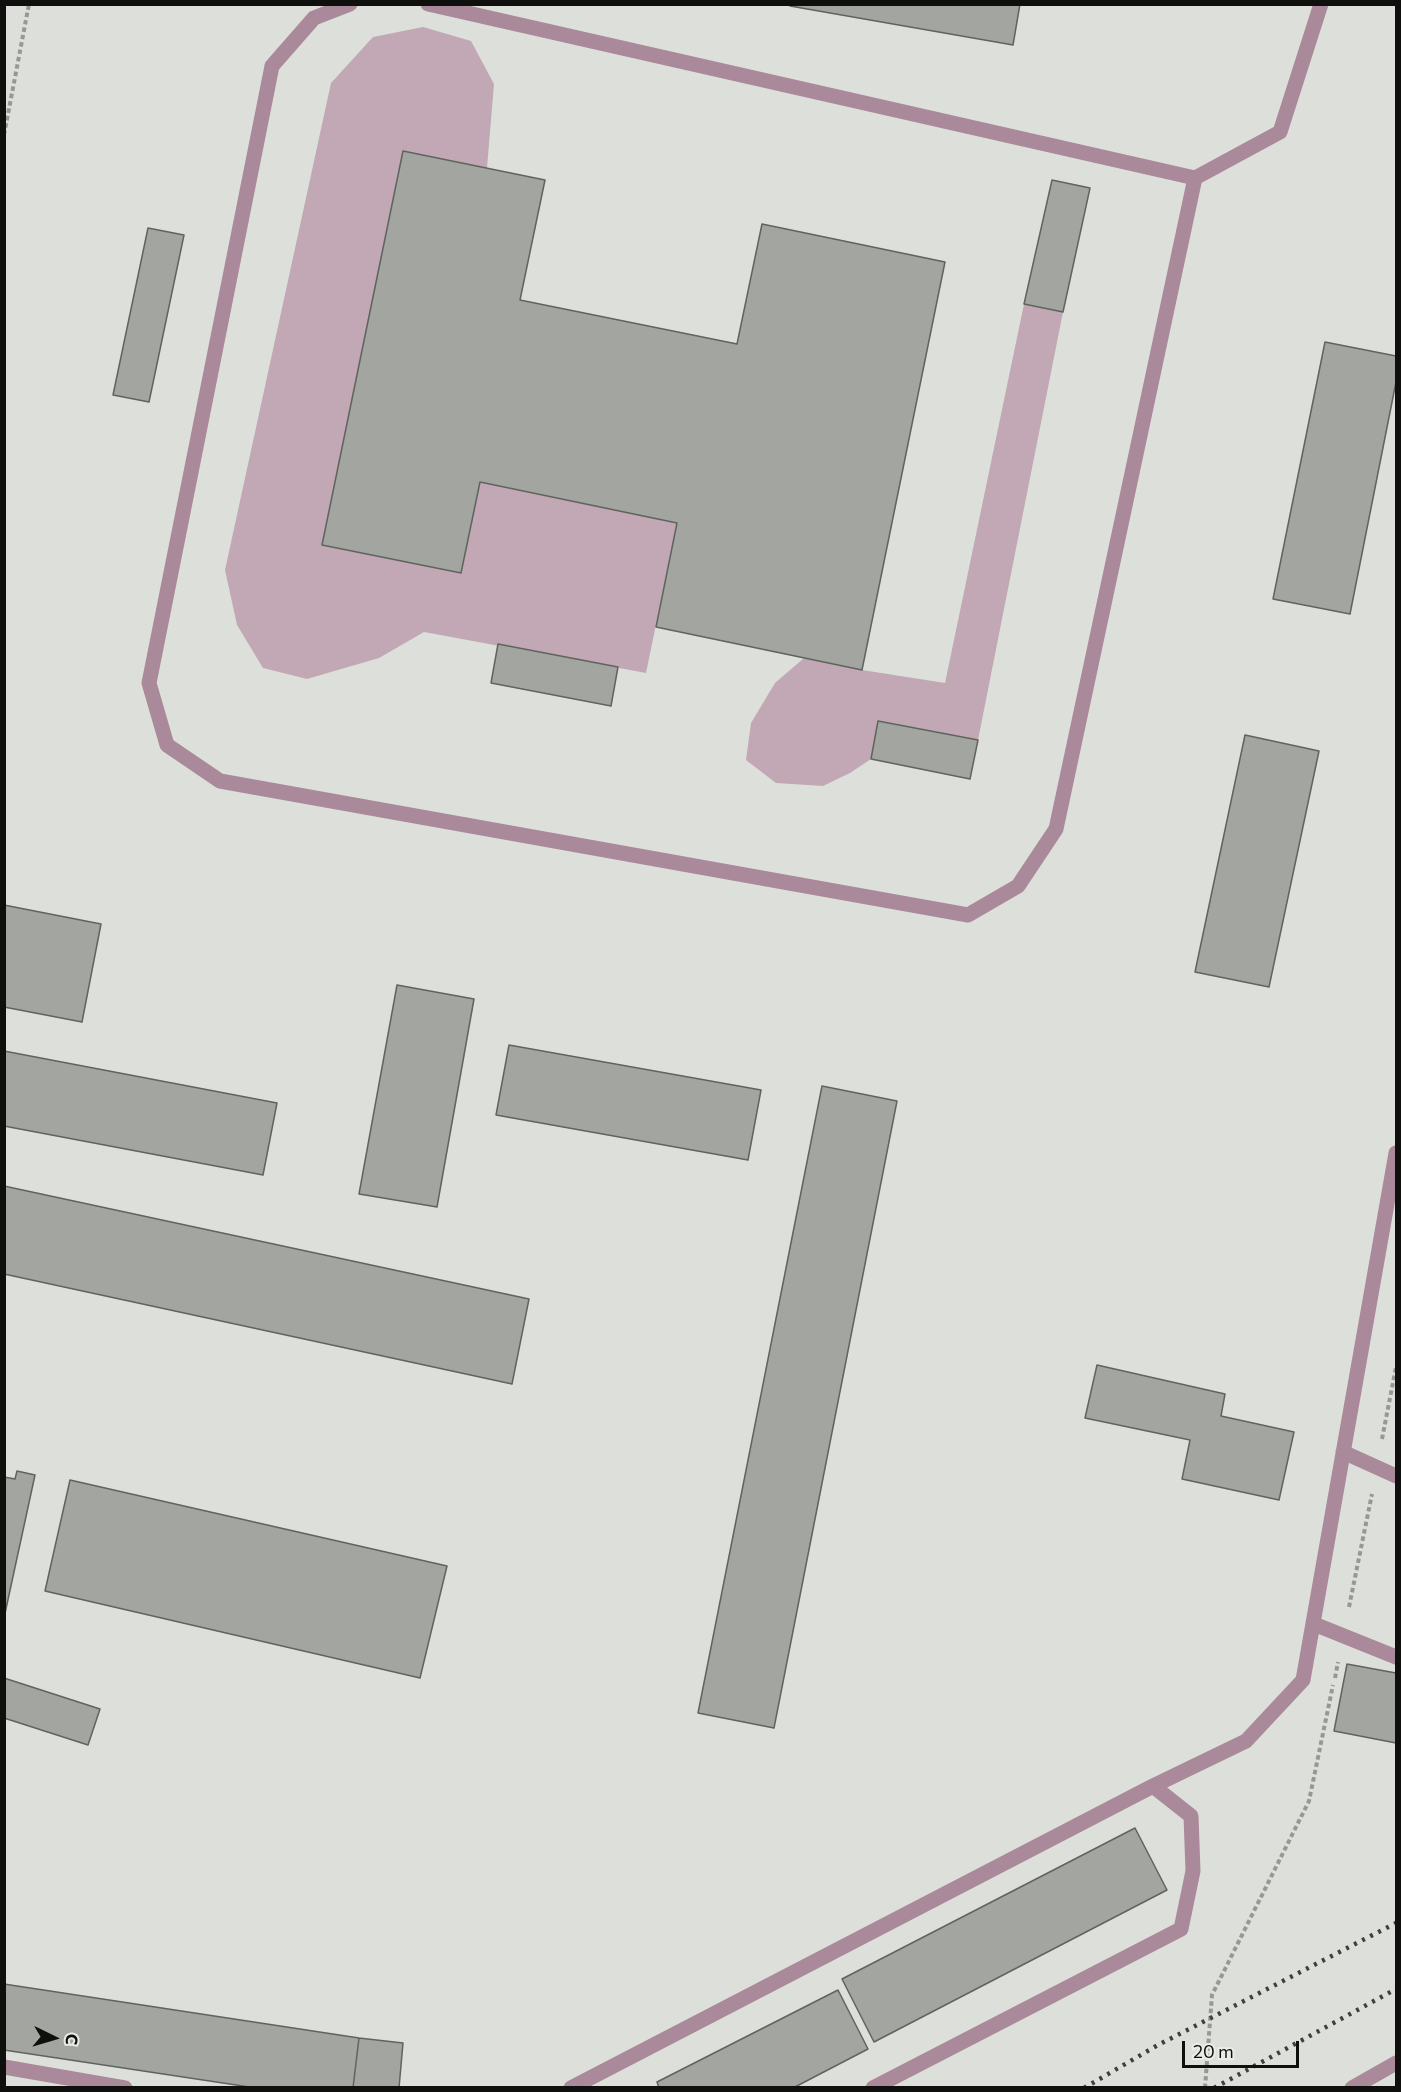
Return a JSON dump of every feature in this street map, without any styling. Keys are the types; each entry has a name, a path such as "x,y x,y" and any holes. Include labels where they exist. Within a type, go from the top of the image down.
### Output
{"lane":[{"path":"350,4 314,18 272,66 149,683 167,745 220,781 968,915 1018,886 1056,829 1195,178"},
{"path":"428,4 1195,178 1281,132 1321,4"},
{"path":"572,2088 1153,1786 1246,1741 1304,1680 1396,1153"},
{"path":"1343,1452 1396,1476"},
{"path":"1314,1624 1396,1657"},
{"path":"873,2088 1181,1929 1193,1870 1191,1816 1153,1786"},
{"path":"1352,2088 1396,2063"},
{"path":"4,2067 125,2088"}],"path":[{"path":"4,135 29,4"},
{"path":"1205,2088 1212,1995 1309,1801 1396,1367"}],"shaded area":[{"path":"423,27 471,41 494,84 487,168 403,151 322,545 461,573 480,482 677,523 646,673 424,632 379,658 307,679 263,668 237,625 225,570 331,83 373,37"},
{"path":"1024,304 1063,312 978,740 878,721 871,759 850,773 823,786 776,783 746,760 751,723 775,683 804,658 945,683"}],"building":[{"path":"790,4 1020,4 1013,45 790,6"},
{"path":"403,151 545,180 520,300 737,344 762,224 945,262 862,670 656,627 677,523 480,482 461,573 322,545"},
{"path":"1052,180 1090,188 1063,312 1024,304"},
{"path":"148,228 184,235 149,402 113,395"},
{"path":"1325,342 1396,356 1396,382 1350,614 1273,599"},
{"path":"498,644 618,667 611,706 491,683"},
{"path":"878,721 978,740 970,779 871,759"},
{"path":"1245,735 1319,751 1269,987 1195,972"},
{"path":"4,905 101,924 82,1022 4,1007"},
{"path":"397,985 474,999 437,1207 359,1194"},
{"path":"509,1045 761,1090 748,1160 496,1115"},
{"path":"4,1051 277,1103 263,1175 4,1126"},
{"path":"822,1086 897,1101 774,1728 698,1713"},
{"path":"4,1186 529,1299 512,1384 4,1274"},
{"path":"1097,1365 1225,1394 1221,1416 1294,1432 1279,1500 1182,1479 1190,1440 1085,1418"},
{"path":"17,1471 35,1475 4,1618 4,1477 15,1479"},
{"path":"70,1480 447,1566 420,1678 45,1591"},
{"path":"1347,1664 1396,1673 1396,1743 1334,1731"},
{"path":"4,1678 100,1709 88,1745 4,1718"},
{"path":"1135,1828 1167,1890 874,2042 842,1979"},
{"path":"4,1984 359,2038 353,2088 256,2088 4,2050"},
{"path":"838,1990 868,2049 793,2088 659,2088 657,2082"},
{"path":"359,2038 403,2043 399,2088 353,2088"}],"railway":[{"path":"1084,2088 1158,2045 1396,1923"},
{"path":"1214,2088 1396,1989"}]}
